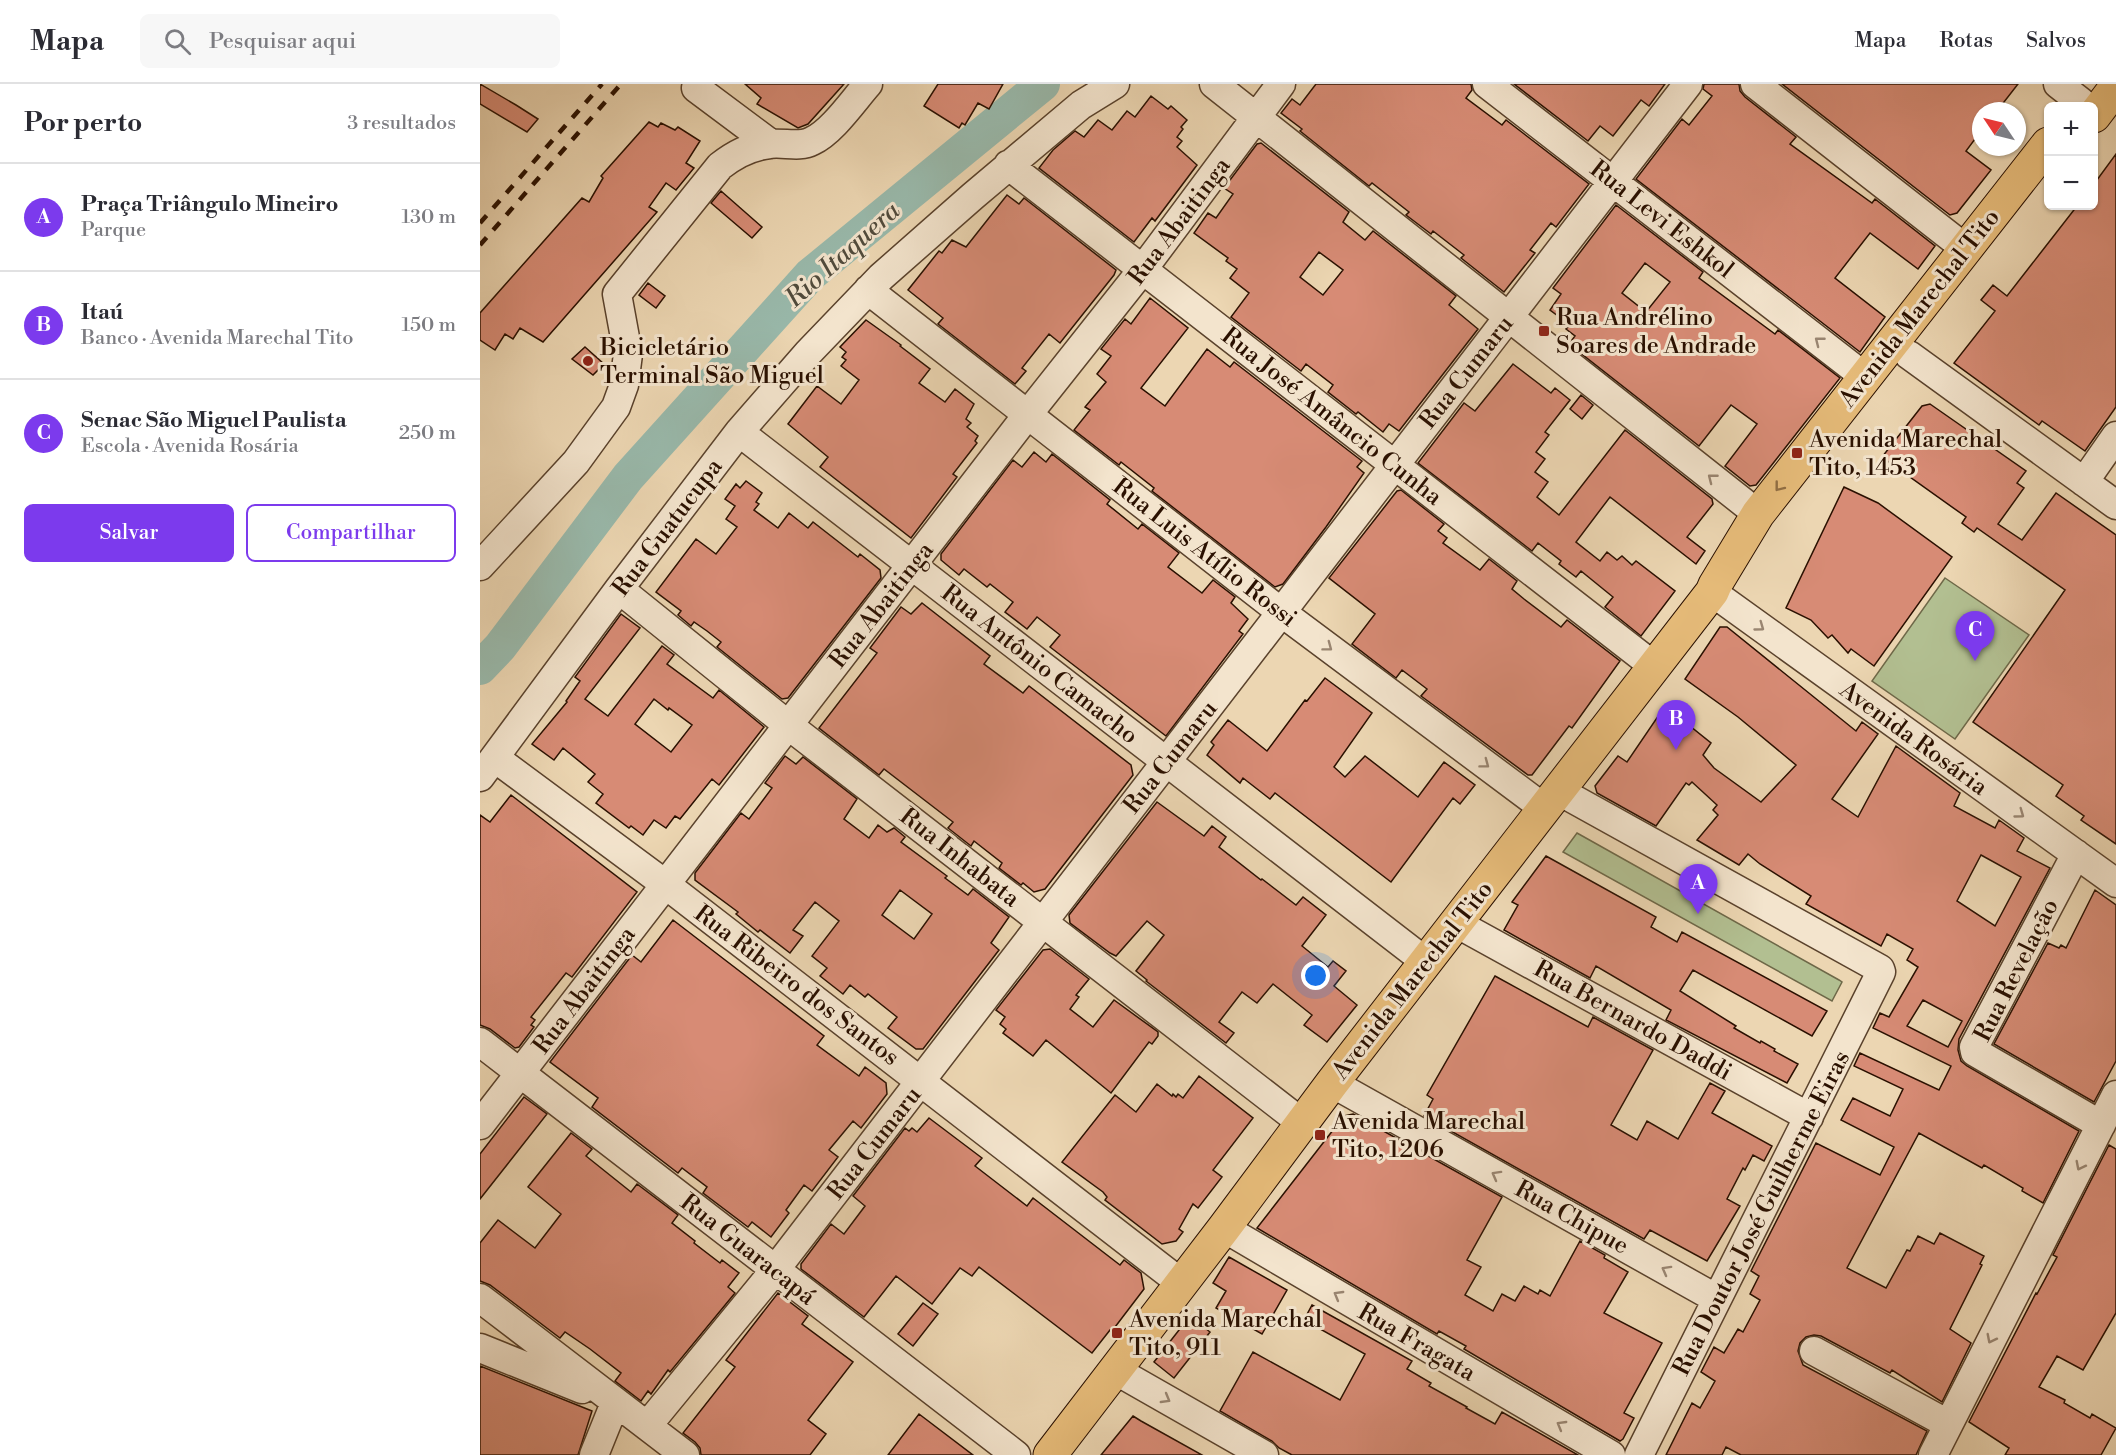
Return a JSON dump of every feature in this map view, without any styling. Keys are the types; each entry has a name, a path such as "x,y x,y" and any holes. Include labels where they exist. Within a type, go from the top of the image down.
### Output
{"main road":[{"path":"2081,99 2116,87"},
{"name":"Avenida Marechal Tito","path":"1758,514 2044,150"},
{"name":"Avenida Marechal Tito","path":"1050,1455 1332,1083 1712,592 1719,589 1776,527 2044,180"},
{"path":"1909,356 1913,323 1929,301 1929,295"},
{"path":"1712,592 1756,535 1759,526 1758,514"}],"street":[{"path":"480,566 576,462 616,407 624,385 628,354 617,294 720,166 741,151 771,144 811,142 830,127 867,84"},
{"path":"868,290 1008,165 1081,105 1115,84"},
{"path":"1214,84 1758,514"},
{"name":"Rua Abaitinga","path":"480,1125 1143,268 1281,84"},
{"name":"Rua Levi Eshkol","path":"1487,84 1865,377"},
{"name":"Rua Cumaru","path":"647,1426 775,1270 1688,84"},
{"path":"1755,84 1966,249"},
{"path":"696,88 771,144"},
{"name":"Rua José Amâncio Cunha","path":"1008,165 1654,667"},
{"name":"Rua Luis Atílio Rossi","path":"868,290 1281,612 1552,800 1881,971"},
{"name":"Rua Guatucupa","path":"488,767 619,589 740,432 792,370 868,290"},
{"path":"1909,356 2116,505"},
{"name":"Rua Antônio Camacho","path":"740,432 1426,962"},
{"path":"2084,482 2116,436"},
{"name":"Rua Inhabata","path":"619,589 788,725 1302,1123"},
{"name":"Avenida Rosária","path":"1712,592 2116,883"},
{"name":"Rua Ribeiro dos Santos","path":"488,767 665,884 1181,1283"},
{"name":"Rua Revelação","path":"2076,854 1974,1047 1975,1052 2101,1125"},
{"name":"Rua Bernardo Daddi","path":"1456,923 1809,1117"},
{"name":"Rua Doutor José Guilherme Eiras","path":"1639,1455 1881,971"},
{"name":"Rua Guaracapá","path":"480,1041 1016,1455"},
{"name":"Rua Chipue","path":"1332,1083 1717,1299"},
{"path":"1814,1351 1943,1445 2116,1095"},
{"name":"Rua Fragata","path":"1224,1228 1611,1455"},
{"path":"480,1299 685,1455"},
{"path":"480,1348 612,1401"},
{"path":"1115,1370 1264,1455"},
{"path":"594,1455 612,1401"}],"green space":[{"path":"1945,578 2029,635 1955,739 1872,681"},
{"path":"1577,833 1839,980 1842,982 1832,1001 1563,852"}],"building":[{"path":"480,84 538,119 527,132 480,104"},
{"path":"745,84 844,84 808,124 798,128 757,104 761,98"},
{"path":"938,84 1003,84 989,109 978,103 965,125 962,123 959,128 924,106"},
{"path":"1316,84 1471,84 1472,90 1466,98 1502,125 1506,120 1589,184 1556,227 1551,223 1530,250 1535,253 1504,292 1461,258 1464,255 1433,231 1431,234 1406,215 1409,212 1372,183 1369,186 1281,113 1292,99 1300,105"},
{"path":"1514,84 1665,84 1649,106 1641,100 1613,136 1600,126 1588,141"},
{"path":"1704,84 1739,84 1740,91 1745,97 1796,137 1790,144 1872,203 1875,199 1935,246 1918,269 1870,233 1835,278 1885,317 1860,352 1636,179 1682,119 1689,125 1712,96 1703,89"},
{"path":"1782,84 2018,84 2004,102 1972,102 1972,143 1966,151 1991,170 1957,213 1950,215"},
{"path":"1151,96 1168,109 1171,106 1187,120 1177,137 1182,141 1177,147 1197,165 1155,221 1152,218 1134,242 1039,168 1053,150 1075,131 1084,137 1098,120 1112,130 1127,111 1135,117"},
{"path":"649,122 658,127 661,123 675,130 678,127 700,141 686,163 694,168 676,190 666,183 649,207 657,212 543,342 520,328 513,339 505,334 495,350 480,340 480,313 582,198 589,202 603,178 601,176"},
{"path":"1261,143 1349,212 1343,222 1365,240 1373,231 1456,296 1449,305 1478,329 1399,431 1389,424 1383,432 1358,412 1356,414 1328,392 1333,385 1306,364 1301,371 1231,317 1249,293 1230,278 1237,269 1226,261 1228,258 1194,233 1208,213 1216,218 1233,194 1224,188 1257,144","holes":["1319,252 1343,270 1323,295 1300,277"]},
{"path":"2116,154 2116,407 2085,451 2042,421 2039,425 1954,363 1995,311 1981,300 1993,285 2007,296 2074,210 2098,210 2098,179"},
{"path":"721,191 762,227 752,238 711,203"},
{"path":"1007,195 1019,204 1024,198 1116,270 1060,343 1049,334 1022,368 1026,371 1015,384 938,324 943,318 908,290 939,251 942,253 952,240 966,247"},
{"path":"1616,205 1703,272 1699,278 1775,334 1778,330 1840,378 1756,485 1750,486 1725,466 1757,424 1731,405 1699,446 1569,344 1575,336 1566,329 1570,325 1550,310 1561,294 1553,288","holes":["1645,263 1670,282 1646,312 1622,293"]},
{"path":"648,283 665,296 656,308 639,295"},
{"path":"1150,298 1188,328 1141,388 1165,406 1207,349 1230,367 1234,362 1362,461 1357,467 1364,473 1283,584 1275,587 1152,491 1154,488 1121,462 1119,465 1074,430 1090,410 1085,407 1106,382 1097,374 1111,356 1101,349 1125,319 1131,324"},
{"path":"866,320 930,369 919,383 945,402 955,389 974,404 966,419 971,423 967,427 978,436 975,441 977,443 953,474 957,477 911,538 820,467 828,457 788,424 817,386 841,404 859,380 841,366 846,360 842,357 846,352 840,347"},
{"name":"Bicicletário Terminal São Miguel","path":"585,347 604,364 593,375 572,359"},
{"path":"1513,364 1551,393 1555,388 1570,400 1545,432 1549,435 1536,452 1545,459 1535,472 1548,482 1537,497 1559,515 1625,430 1712,499 1713,504 1687,537 1705,551 1696,564 1610,497 1576,542 1600,561 1607,552 1617,560 1622,556 1632,565 1636,561 1675,591 1641,636 1605,607 1613,597 1581,571 1576,577 1559,564 1561,561 1538,543 1532,551 1418,463 1464,403 1475,411"},
{"path":"1581,395 1593,405 1582,419 1570,409"},
{"path":"1930,404 2026,471 2017,483 2024,488 1998,524 2022,540 2056,493 2116,535 2116,844 2081,820 2084,816 2056,796 2063,785 1973,722 2065,590 1977,528 1974,532 1962,523 1966,517 1882,457 1922,406"},
{"path":"1034,452 1046,462 1052,454 1110,500 1107,504 1138,529 1142,524 1179,553 1168,567 1202,593 1213,580 1235,597 1231,603 1248,619 1239,631 1243,634 1166,736 1050,647 1060,635 1037,617 1027,629 1005,612 1013,602 990,584 987,587 964,569 959,575 941,560 941,554 1013,460 1022,467"},
{"path":"746,481 762,493 756,502 759,504 754,510 778,528 789,513 808,528 813,522 858,557 860,554 880,570 881,578 788,698 782,699 717,647 721,642 694,622 691,626 678,615 681,611 656,592 696,539 716,554 737,527 726,519 735,506 725,499 736,484 740,488"},
{"path":"1844,487 1878,503 1952,557 1874,666 1851,649 1848,653 1832,635 1828,638 1811,620 1786,608"},
{"path":"1401,490 1444,524 1438,531 1447,538 1443,543 1480,570 1489,559 1517,581 1512,589 1524,599 1561,627 1567,620 1620,661 1572,728 1569,726 1532,775 1528,775 1421,696 1427,689 1402,670 1396,678 1352,644 1375,614 1329,578 1397,491"},
{"path":"922,603 990,656 984,664 1023,693 1029,686 1131,765 1133,775 1045,889 1034,892 1023,883 1021,885 999,868 1002,863 974,841 971,846 948,828 953,822 884,769 879,775 819,728 877,653 870,648 901,607 911,614"},
{"path":"621,614 640,628 585,699 608,716 662,646 674,655 667,664 713,698 719,690 764,727 719,785 712,779 680,819 675,816 666,828 654,820 643,835 631,826 629,828 596,803 603,794 588,782 595,774 563,748 554,760 532,744 567,702 580,681 575,677","holes":["654,699 668,710 669,708 692,725 671,752 635,724"]},
{"path":"1720,627 1727,627 1856,731 1862,722 1878,734 1832,799 1858,817 1896,746 1960,793 1954,806 1995,828 1999,820 2024,838 2017,851 2050,868 1959,1039 1958,1050 1961,1061 1967,1066 2079,1131 2043,1203 1984,1165 1982,1168 1919,1133 1847,1268 1886,1288 1907,1250 1910,1251 1918,1236 1934,1244 1940,1233 1984,1256 1980,1264 1982,1265 1950,1329 1971,1343 1942,1402 1892,1370 1890,1373 1821,1336 1806,1337 1800,1343 1798,1351 1803,1365 1927,1431 1916,1455 1741,1455 1726,1447 1722,1455 1666,1455 1692,1403 1700,1408 1715,1381 1701,1372 1714,1347 1724,1353 1738,1329 1743,1332 1760,1300 1750,1294 1759,1276 1751,1271 1816,1143 1880,1175 1894,1147 1841,1120 1853,1098 1890,1116 1903,1089 1854,1066 1860,1053 1939,1090 1951,1066 1873,1028 1880,1013 1889,1017 1918,967 1907,960 1913,949 1887,934 1881,946 1806,904 1811,896 1748,854 1739,865 1697,840 1718,815 1713,810 1717,805 1692,782 1689,785 1686,783 1656,826 1597,793 1595,786 1618,756 1627,762 1665,706 1711,743 1703,755 1714,768 1761,802 1796,765 1738,717 1685,679","holes":["1981,855 2021,877 1995,926 1957,901","1923,1000 1962,1021 1948,1047 1907,1026"]},
{"path":"1325,678 1372,713 1334,767 1345,777 1365,756 1418,797 1444,762 1475,785 1460,804 1453,798 1391,882 1275,793 1270,799 1243,778 1240,783 1207,755 1214,745 1211,742 1228,720 1267,751 1305,700 1307,701"},
{"path":"785,756 796,764 803,757 857,799 844,819 869,838 878,825 887,832 894,828 905,837 901,842 947,876 945,878 968,895 973,889 1009,917 991,943 999,950 923,1049 916,1049 888,1028 897,1017 868,994 865,997 850,985 843,994 820,976 827,968 812,956 839,921 815,902 793,930 803,936 790,953 760,930 758,932 736,914 738,912 695,880 695,873 741,813 749,819 772,788 765,783","holes":["900,890 932,914 914,939 882,915"]},
{"path":"511,795 637,892 572,977 566,973 531,1017 535,1020 531,1025 534,1027 519,1047 515,1048 490,1029 480,1025 480,815 490,822"},
{"path":"1157,802 1204,836 1212,826 1226,837 1219,847 1261,880 1296,905 1303,897 1326,915 1302,946 1328,967 1333,961 1346,971 1334,986 1357,1005 1327,1042 1304,1025 1312,1015 1273,984 1257,1003 1242,992 1219,1022 1234,1033 1226,1043 1136,971 1164,935 1147,921 1116,956 1070,923 1069,915"},
{"path":"1546,856 1656,917 1651,927 1677,942 1682,932 1827,1011 1812,1036 1693,970 1680,991 1736,1026 1734,1028 1760,1043 1761,1041 1798,1064 1787,1083 1666,1020 1671,1010 1596,966 1590,978 1504,930 1518,905 1512,902"},
{"path":"2095,890 2116,905 2116,1061 2094,1102 1994,1044 2048,943 2059,948 2061,945 2066,948"},
{"path":"673,920 824,1036 817,1045 859,1076 865,1067 886,1083 887,1094 861,1128 853,1121 829,1150 838,1157 812,1191 804,1185 786,1210 789,1213 771,1237 752,1222 748,1227 703,1193 707,1187 682,1168 678,1173 592,1107 598,1098 550,1062 632,955 641,962"},
{"path":"1050,949 1089,979 1076,995 1079,997 1070,1009 1093,1027 1114,1000 1158,1032 1152,1044 1149,1042 1111,1093 1046,1040 1033,1056 1003,1033 1006,1029 1000,1024 1005,1017 996,1010 1043,950"},
{"path":"1495,976 1588,1027 1593,1017 1653,1050 1611,1125 1637,1140 1647,1121 1678,1139 1710,1083 1725,1091 1712,1113 1772,1146 1764,1161 1753,1155 1745,1170 1743,1168 1727,1199 1740,1206 1707,1261 1650,1230 1644,1239 1424,1116 1433,1099 1427,1095"},
{"path":"1199,1076 1253,1118 1213,1170 1222,1177 1198,1208 1193,1204 1179,1229 1183,1232 1176,1241 1162,1244 1105,1200 1107,1197 1103,1192 1062,1162 1115,1095 1136,1112 1157,1084 1172,1096 1173,1094 1176,1097 1178,1094 1183,1098"},
{"path":"524,1097 547,1114 480,1199 480,1154"},
{"path":"1353,1114 1502,1197 1467,1260 1481,1267 1465,1295 1493,1311 1502,1294 1515,1301 1524,1286 1538,1294 1540,1290 1550,1296 1580,1241 1605,1255 1604,1258 1628,1272 1604,1313 1662,1343 1624,1413 1634,1418 1623,1439 1620,1441 1464,1349 1466,1346 1439,1331 1437,1334 1257,1228 1344,1116"},
{"path":"929,1118 982,1158 975,1166 1027,1206 1033,1198 1120,1265 1124,1260 1141,1273 1144,1289 1092,1353 979,1267 972,1276 960,1268 932,1304 896,1276 864,1317 801,1269 801,1264 831,1224 844,1234 865,1206 853,1196 905,1128 909,1131 912,1128 917,1132"},
{"path":"571,1133 592,1149 586,1156 631,1192 637,1184 678,1215 672,1223 720,1263 722,1260 739,1273 728,1287 735,1293 670,1372 668,1370 651,1394 648,1391 641,1401 615,1381 621,1373 590,1349 565,1332 560,1338 490,1285 480,1281 480,1243 498,1220 535,1248 561,1214 528,1187"},
{"path":"2109,1145 2116,1149 2116,1313 2083,1370 2057,1356 2039,1387 2065,1400 2064,1403 2090,1418 2092,1414 2116,1428 2101,1455 2005,1455 2009,1448 1969,1422 2057,1257 2053,1255"},
{"path":"1229,1257 1287,1290 1262,1334 1216,1308 1226,1291 1213,1283"},
{"path":"778,1293 808,1316 802,1324 853,1362 808,1420 826,1434 810,1455 701,1455 700,1448 683,1433 735,1367 726,1360"},
{"path":"923,1303 938,1314 913,1346 898,1334"},
{"path":"1312,1305 1412,1361 1407,1369 1431,1383 1429,1386 1466,1408 1495,1424 1502,1412 1578,1455 1292,1455 1279,1448 1272,1441 1220,1411 1253,1352 1340,1400 1365,1354 1304,1320"},
{"path":"1190,1316 1210,1332 1174,1378 1154,1362"},
{"path":"480,1366 592,1411 578,1455 480,1455"},
{"path":"919,1414 973,1455 888,1455"},
{"path":"1133,1416 1141,1421 1202,1455 1101,1455"}],"waterway":[{"name":"Rio Itaquera","path":"480,668 500,647 628,477 810,275 1043,84"}],"railway":[{"path":"480,223 602,84"},
{"path":"480,245 621,84"}],"place":[{"name":"Rua Andrélino Soares de Andrade","path":"1544,331"},
{"name":"Bicicletário Terminal São Miguel","path":"588,361"},
{"name":"Avenida Marechal Tito, 1453","path":"1797,453"},
{"name":"Senac São Miguel Paulista","path":"1975,661"},
{"name":"Itaú","path":"1676,750"},
{"name":"Praça Triângulo Mineiro","path":"1698,914"},
{"name":"Avenida Marechal Tito, 1206","path":"1320,1135"},
{"name":"Avenida Marechal Tito, 911","path":"1117,1333"}]}
